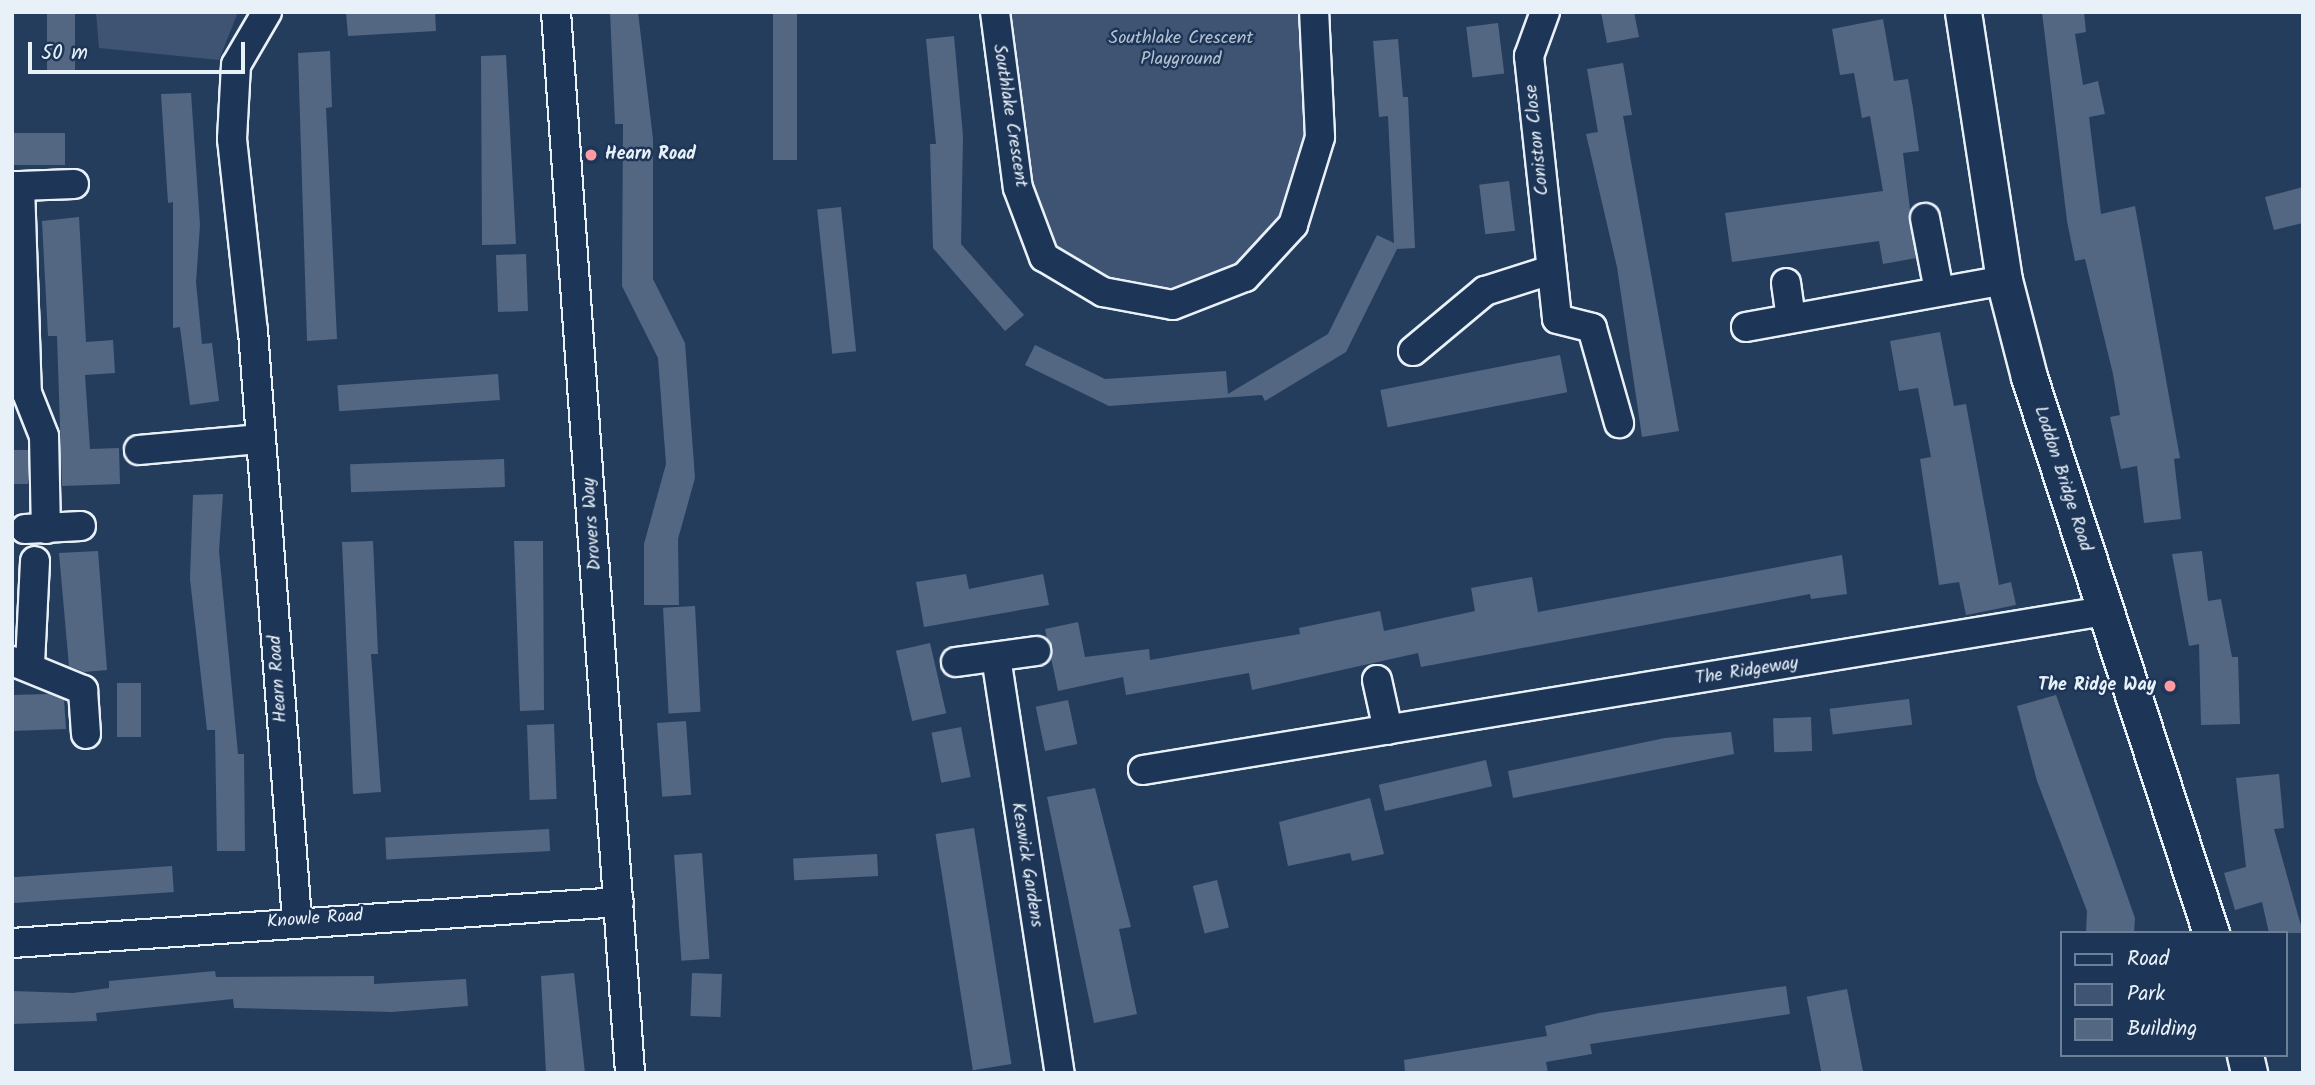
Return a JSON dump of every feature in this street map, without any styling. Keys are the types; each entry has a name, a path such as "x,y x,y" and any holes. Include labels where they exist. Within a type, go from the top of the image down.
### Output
{"street":[{"name":"Hearn Road","path":"267,12 236,65 232,139 261,439 297,920"},
{"name":"Drovers Way","path":"556,12 630,1073"},
{"name":"Southlake Crescent","path":"995,12 1018,188 1044,257 1103,292 1173,305 1245,277 1293,225 1320,136 1314,12"},
{"name":"Coniston Close","path":"1545,12 1529,56 1557,319 1592,328 1619,423"},
{"name":"Loddon Bridge Road","path":"1963,12 2004,280 2105,611 2210,931"},
{"path":"74,184 16,186 20,398 44,436 36,529 81,526"},
{"path":"1925,218 1939,291"},
{"path":"1413,351 1485,291 1551,270"},
{"path":"1746,327 2004,280"},
{"path":"1786,283 1791,318"},
{"path":"139,450 261,439"},
{"path":"35,561 21,662 83,690 86,734"},
{"name":"The Ridgeway","path":"1143,770 2105,611"},
{"path":"956,662 1036,651"},
{"name":"Keswick Gardens","path":"996,657 1060,1073"},
{"path":"1377,680 1388,730"},
{"name":"Knowle Road","path":"12,943 297,920 619,902"}],"green space":[{"path":"96,12 238,12 219,60 99,48"},
{"name":"Southlake Crescent Playground","path":"995,12 1314,12 1320,137 1293,225 1245,277 1173,305 1044,257"}],"building":[{"path":"47,12 75,12 75,74 47,74"},
{"path":"346,12 435,12 436,31 348,36"},
{"path":"610,12 638,12 653,139 653,279 685,343 695,478 678,539 679,605 644,605 644,544 666,464 658,358 622,286 623,124 615,124"},
{"path":"773,12 797,12 797,160 773,160"},
{"path":"1601,12 1634,12 1639,37 1607,43"},
{"path":"2042,12 2084,12 2086,32 2075,34 2083,85 2098,81 2105,114 2089,117 2101,214 2135,206 2180,458 2174,459 2181,519 2144,523 2137,466 2121,469 2110,417 2120,415 2113,374 2085,259 2075,261 2067,221"},
{"path":"1883,19 1894,81 1908,79 1919,151 1903,153 1916,258 1883,264 1879,241 1732,262 1725,213 1883,191 1870,116 1862,118 1854,73 1840,75 1832,29"},
{"path":"1498,23 1504,74 1472,78 1466,27"},
{"path":"954,36 963,136 961,244 1024,315 1005,331 933,248 930,144 936,144 926,39"},
{"path":"1398,39 1403,97 1408,97 1415,248 1397,249 1346,352 1265,401 1262,395 1109,406 1025,365 1035,345 1105,379 1226,371 1228,394 1328,334 1377,235 1394,243 1388,116 1379,117 1373,41"},
{"path":"330,51 332,107 326,108 337,339 307,341 298,53"},
{"path":"506,55 516,244 482,245 481,56"},
{"path":"1623,63 1632,115 1623,116 1679,431 1642,437 1617,267 1586,134 1598,132 1587,69"},
{"path":"191,93 200,225 196,282 202,344 212,343 219,401 190,405 180,327 173,328 173,202 168,203 161,94"},
{"path":"12,133 65,133 65,165 12,165"},
{"path":"1509,181 1515,231 1485,234 1479,185"},
{"path":"2303,187 2303,223 2274,230 2265,197"},
{"path":"841,207 856,351 832,354 817,210"},
{"path":"79,217 86,342 113,340 115,373 85,375 90,449 119,448 120,484 62,486 57,336 48,336 42,221"},
{"path":"526,254 528,311 498,312 496,255"},
{"path":"1940,332 1954,406 1966,404 1999,585 2011,582 2016,605 1966,615 1959,582 1939,585 1920,459 1931,457 1918,388 1899,391 1890,341"},
{"path":"1560,355 1567,392 1388,427 1380,390"},
{"path":"498,374 500,400 339,411 337,385"},
{"path":"12,450 28,450 28,484 12,484"},
{"path":"504,459 505,487 351,492 350,464"},
{"path":"223,494 219,551 238,754 244,754 245,851 217,851 215,730 207,730 190,579 193,495"},
{"path":"373,541 378,654 371,654 381,792 353,794 342,542"},
{"path":"514,541 543,541 544,710 520,711"},
{"path":"98,551 107,670 84,672 69,666 59,553"},
{"path":"2202,551 2208,601 2221,599 2232,657 2238,657 2240,724 2201,725 2199,644 2189,646 2172,554"},
{"path":"1842,555 1847,594 1811,599 1810,594 1421,667 1418,653 1252,690 1249,673 1126,695 1123,677 1058,691 1045,629 1078,622 1085,657 1149,649 1150,660 1300,634 1299,628 1380,611 1384,631 1475,611 1471,588 1532,577 1538,612"},
{"path":"966,574 969,589 1043,574 1049,605 924,627 916,582"},
{"path":"695,606 701,712 669,714 663,608"},
{"path":"930,643 946,713 912,721 896,651"},
{"path":"117,683 141,683 141,737 117,737"},
{"path":"49,694 64,700 66,729 12,731 12,695"},
{"path":"2056,695 2135,918 2134,931 2086,931 2087,911 2037,781 2017,706"},
{"path":"1909,699 1912,725 1833,735 1830,709"},
{"path":"1068,700 1077,744 1045,751 1036,707"},
{"path":"1811,717 1812,751 1774,752 1773,718"},
{"path":"686,721 691,795 662,797 657,723"},
{"path":"554,724 557,799 530,800 527,725"},
{"path":"961,727 971,777 941,783 932,733"},
{"path":"1731,732 1734,754 1513,798 1508,771 1665,738"},
{"path":"1486,760 1492,786 1385,811 1379,785"},
{"path":"2279,774 2284,828 2274,829 2303,933 2269,931 2262,902 2235,910 2224,873 2246,867 2236,778"},
{"path":"1095,788 1131,927 1119,929 1137,1014 1094,1023 1047,797"},
{"path":"1370,798 1384,854 1352,861 1350,853 1288,866 1279,822"},
{"path":"974,828 1011,1064 973,1070 935,834"},
{"path":"549,829 550,851 386,860 385,838"},
{"path":"702,853 709,959 681,961 674,855"},
{"path":"877,854 878,876 794,880 793,858"},
{"path":"172,866 174,892 14,903 12,877"},
{"path":"1217,880 1229,928 1205,934 1193,886"},
{"path":"215,971 216,977 374,976 374,984 466,979 468,1006 392,1012 234,1008 233,999 96,1013 97,1021 12,1024 12,991 73,993 109,988 109,981"},
{"path":"574,973 585,1073 546,1073 541,976"},
{"path":"692,973 722,974 720,1017 690,1016"},
{"path":"1786,986 1790,1014 1590,1044 1592,1054 1546,1062 1548,1073 1405,1073 1404,1060 1547,1036 1545,1026 1599,1013"},
{"path":"1847,989 1863,1073 1822,1073 1807,997"}],"place":[{"name":"Hearn Road","path":"591,155"},
{"name":"The Ridge Way","path":"2170,686"}]}
